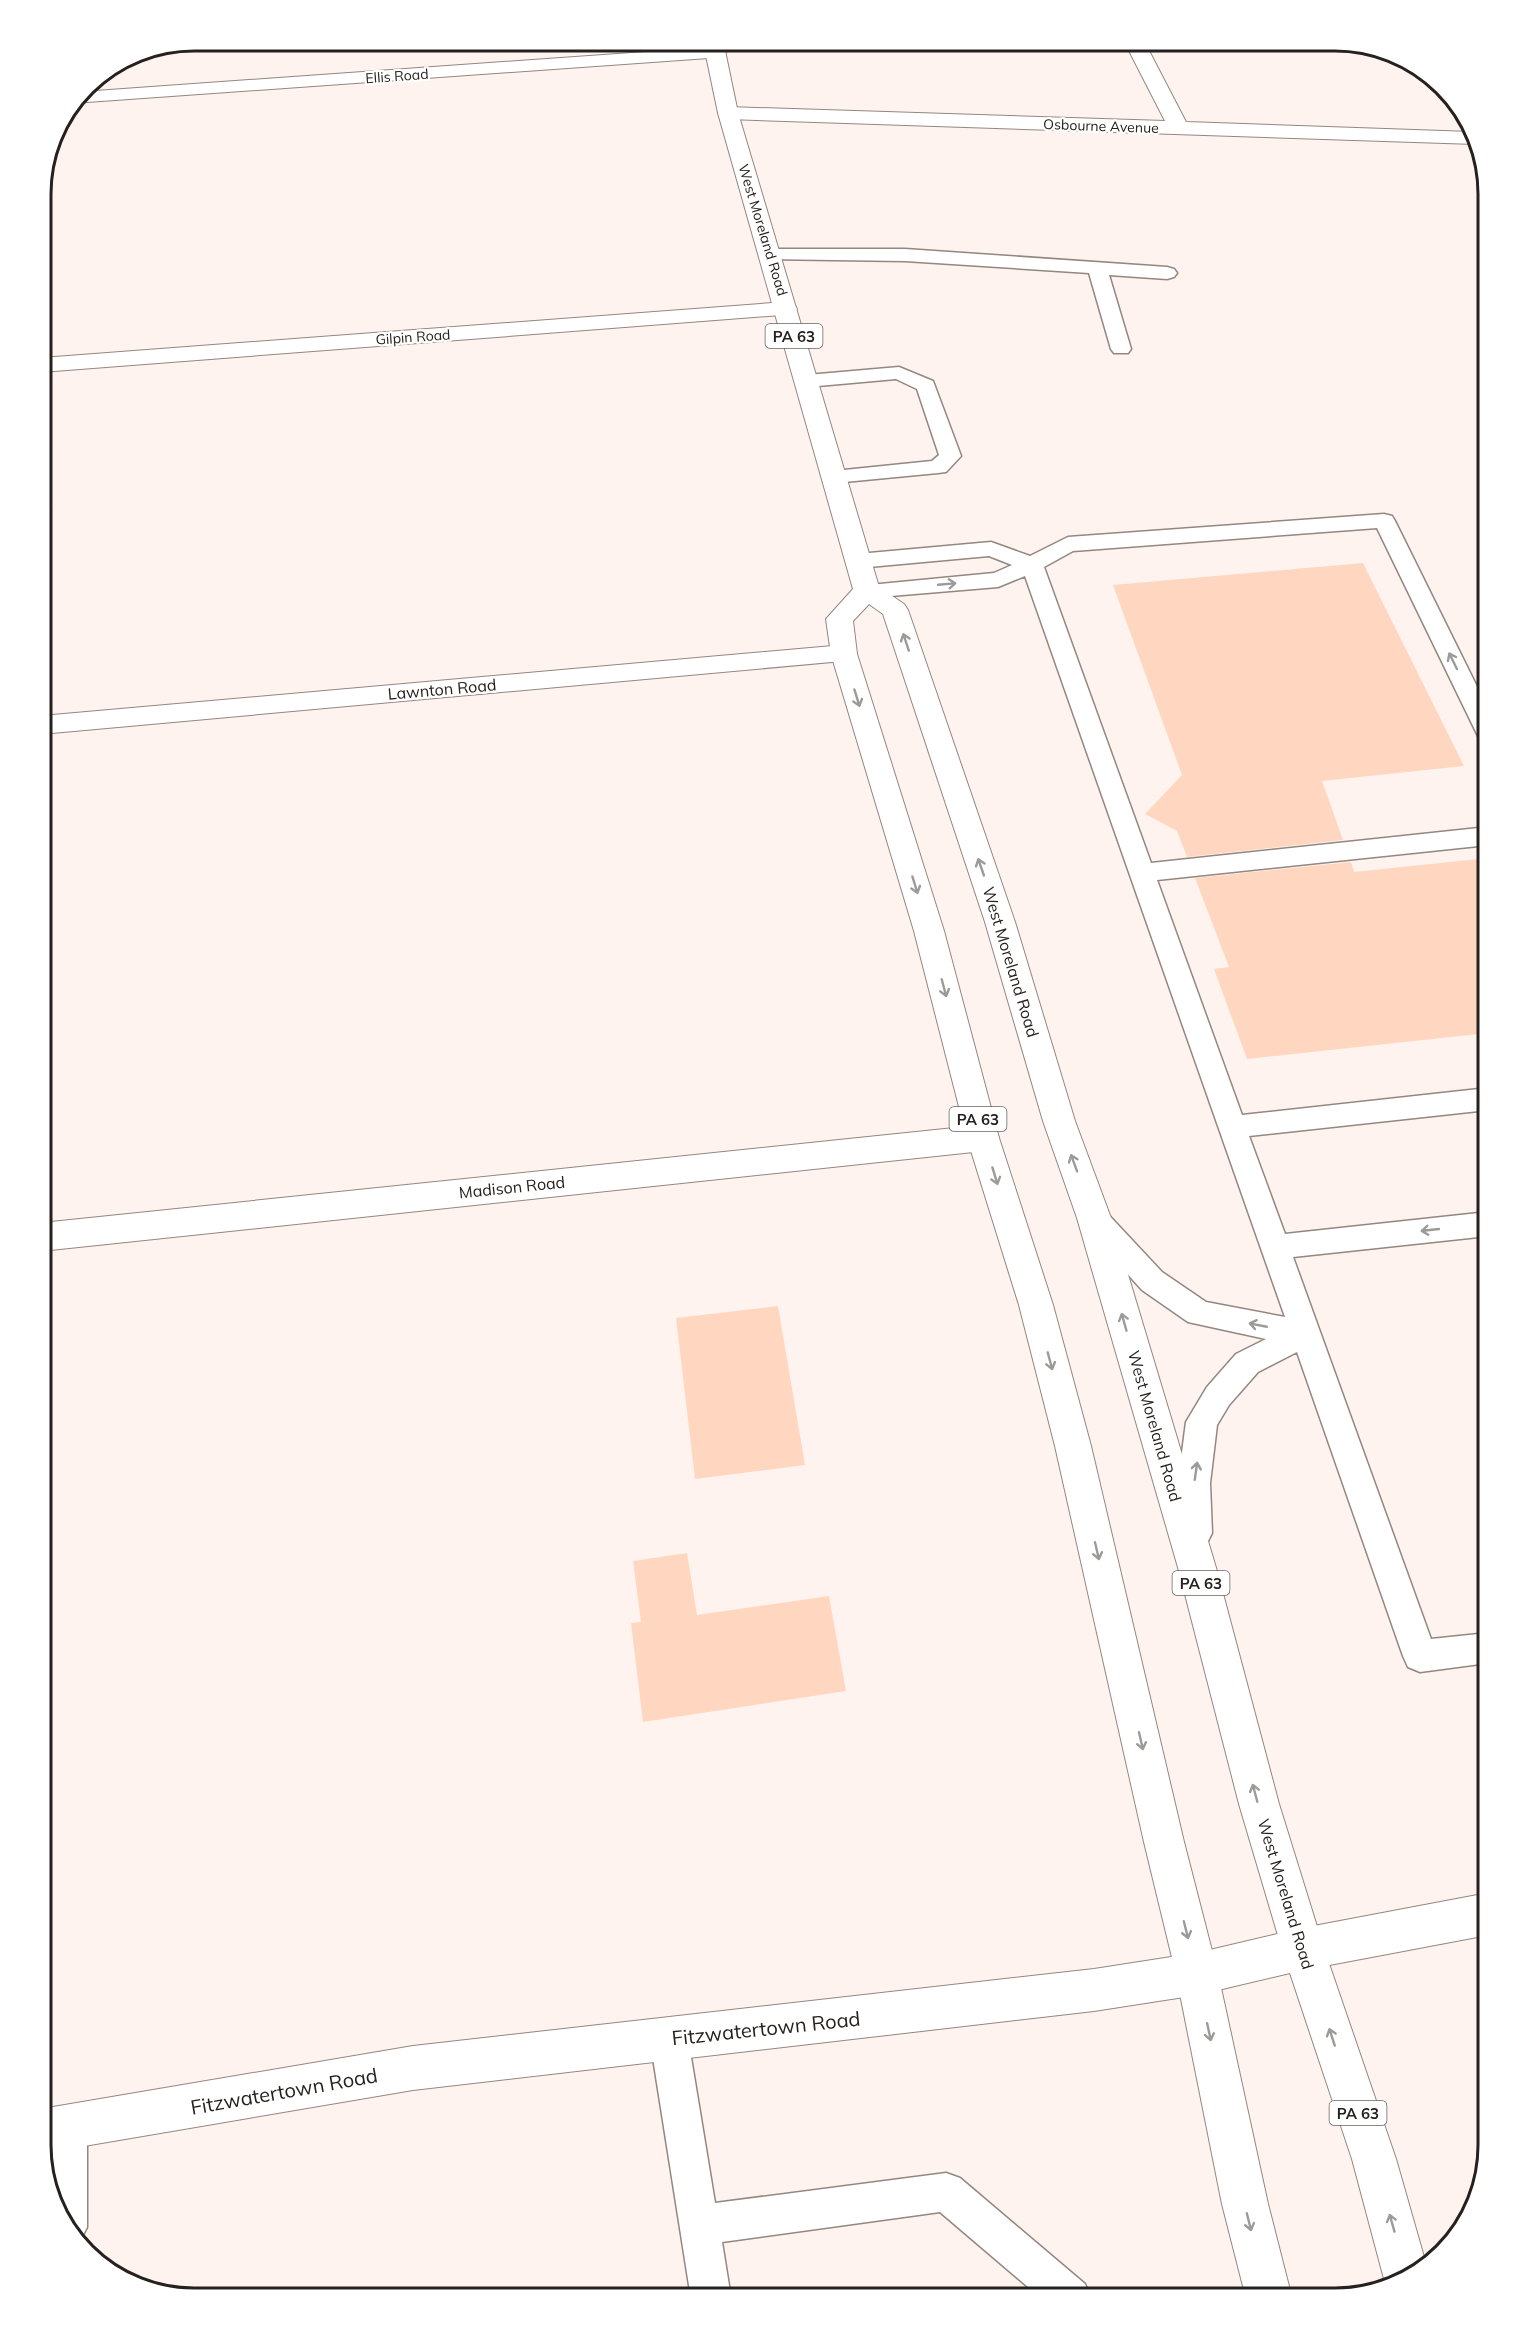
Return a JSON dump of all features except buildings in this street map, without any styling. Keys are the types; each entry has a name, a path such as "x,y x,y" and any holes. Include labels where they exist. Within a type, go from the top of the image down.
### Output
{"street":[{"name":"Ellis Road","path":"89,97 665,51"},
{"name":"West Moreland Road","path":"716,51 728,113 867,591 895,610 1000,922 1059,1121 1094,1218 1197,1571 1258,1804 1303,1949 1374,2159 1405,2270"},
{"path":"1139,51 1179,129"},
{"name":"Osbourne Avenue","path":"728,113 1466,138"},
{"name":"Gilpin Road","path":"51,364 786,309"},
{"name":"PA 63","path":"867,591 839,619 844,654 929,931 983,1138 1036,1305 1072,1446 1197,1974 1245,2204 1266,2288"},
{"name":"Lawnton Road","path":"51,724 844,654"},
{"name":"Madison Road","path":"51,1236 983,1138"},
{"name":"Fitzwatertown Road","path":"54,2129 413,2068 1059,1995 1197,1974 1303,1949 1478,1916"}],"lane":[{"path":"770,255 905,255 1167,273"},
{"path":"1097,268 1121,349"},
{"path":"807,381 899,374 926,385 950,456 938,467 834,477"},
{"path":"867,591 998,580 1068,544 1384,521 1478,712"},
{"path":"858,561 991,549 1032,564"},
{"path":"1032,564 1420,1656 1478,1649"},
{"path":"1141,873 1478,837"},
{"path":"1232,1127 1478,1101"},
{"path":"1094,1218 1152,1281 1199,1313 1305,1334"},
{"path":"1275,1247 1478,1225"},
{"path":"1197,1571 1194,1483 1202,1422 1218,1396 1247,1363 1305,1334"},
{"path":"669,2039 709,2288"},
{"path":"54,2129 64,2204"},
{"path":"699,2225 946,2192 1059,2288"}]}
